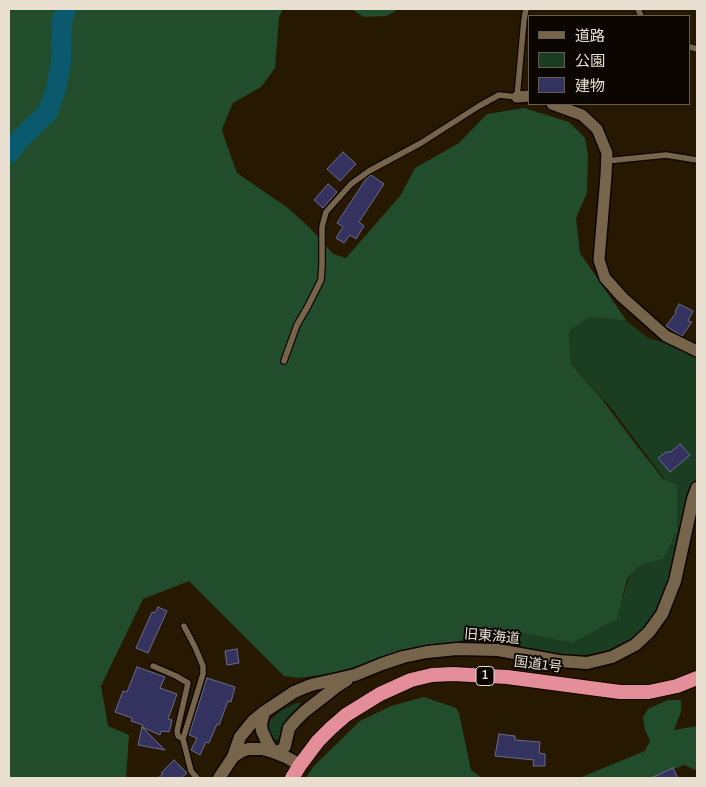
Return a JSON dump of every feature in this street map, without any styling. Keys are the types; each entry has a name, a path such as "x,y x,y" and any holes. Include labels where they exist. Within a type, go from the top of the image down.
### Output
{"highway":[{"name":"国道1号","path":"292,778 286,755 318,741 330,728 346,716 380,694 411,680 432,675 453,674 507,677 620,692 649,692 677,686 697,678"}],"street":[{"path":"517,97 528,96"},
{"path":"555,105 582,115 597,129 606,153 599,260 605,278 622,297 666,336 697,350"},
{"name":"旧東海道","path":"219,778 233,757 240,737 253,722 264,712 294,692 311,685 356,675 403,657 426,652 457,649 498,650 587,664 612,657 635,645 649,632 662,614 675,581 697,488"},
{"path":"286,755 289,728 336,687 356,675"},
{"path":"294,692 309,697 311,701 310,708"},
{"path":"264,712 261,724 268,744 286,755"},
{"path":"233,757 248,749 263,749 286,755"}],"lane":[{"path":"284,361 297,325 321,280 322,227 326,212 351,184 369,171 421,143 499,95 517,97 526,9"},
{"path":"606,160 666,154 697,160"},
{"path":"184,626 203,666 203,674 183,739 191,771 197,778"},
{"path":"153,666 188,683 177,731 178,736 183,739"}],"green space":[{"path":"9,9 283,9 279,17 275,68 261,87 233,103 222,129 224,137 237,173 288,208 310,228 333,254 346,258 400,196 415,168 459,143 487,114 524,108 569,122 585,138 588,156 587,193 576,218 580,253 626,320 590,317 569,331 571,364 601,398 664,480 677,484 677,531 663,559 642,564 627,579 617,619 572,643 511,631 413,650 334,673 299,678 284,676 189,581 143,599 101,686 108,726 129,735 126,778 9,778"},
{"path":"351,9 398,9 387,16 364,17"},
{"path":"590,317 623,318 648,338 697,352 697,488 683,545 652,621 622,647 568,659 448,646 511,631 572,643 616,619 629,578 642,564 665,480 612,409 571,364 569,331"},
{"path":"424,697 456,708 459,713 471,770 482,778 306,778 314,766 360,721 391,706"},
{"path":"668,700 681,700 681,712 674,730 697,726 697,774 696,770 684,765 652,778 579,778 645,751 650,741 645,730 643,717 648,709"},
{"path":"300,703 300,705 289,716 281,730 281,739 276,740 271,737 268,727 270,720 282,710"}],"building":[{"path":"343,152 356,164 340,181 327,169"},
{"path":"371,175 384,184 359,222 364,226 356,239 350,235 344,243 336,238 343,227 337,223 366,179"},
{"path":"328,184 337,192 323,208 314,200"},
{"path":"679,304 693,311 688,321 692,322 682,336 666,326 676,313"},
{"path":"680,444 690,455 670,472 658,458 666,452 671,452"},
{"path":"158,607 167,611 148,653 136,648 152,612 155,613"},
{"path":"237,649 239,663 227,665 225,651"},
{"path":"137,667 165,677 160,688 177,694 168,719 172,720 169,732 161,731 160,735 142,727 143,725 131,721 132,718 115,712 123,691 127,692"},
{"path":"207,678 235,687 231,702 228,701 219,725 217,724 209,743 206,742 200,755 191,750 197,738 189,735"},
{"path":"142,727 165,750 138,745"},
{"path":"499,734 515,736 515,740 540,742 539,753 545,754 545,766 533,766 534,760 495,756"},
{"path":"174,760 187,773 181,778 158,778 163,774 161,773"},
{"path":"673,768 678,778 651,778"}],"waterway":[{"path":"9,154 18,141 48,112 56,89 61,62 62,22 66,9"}]}
